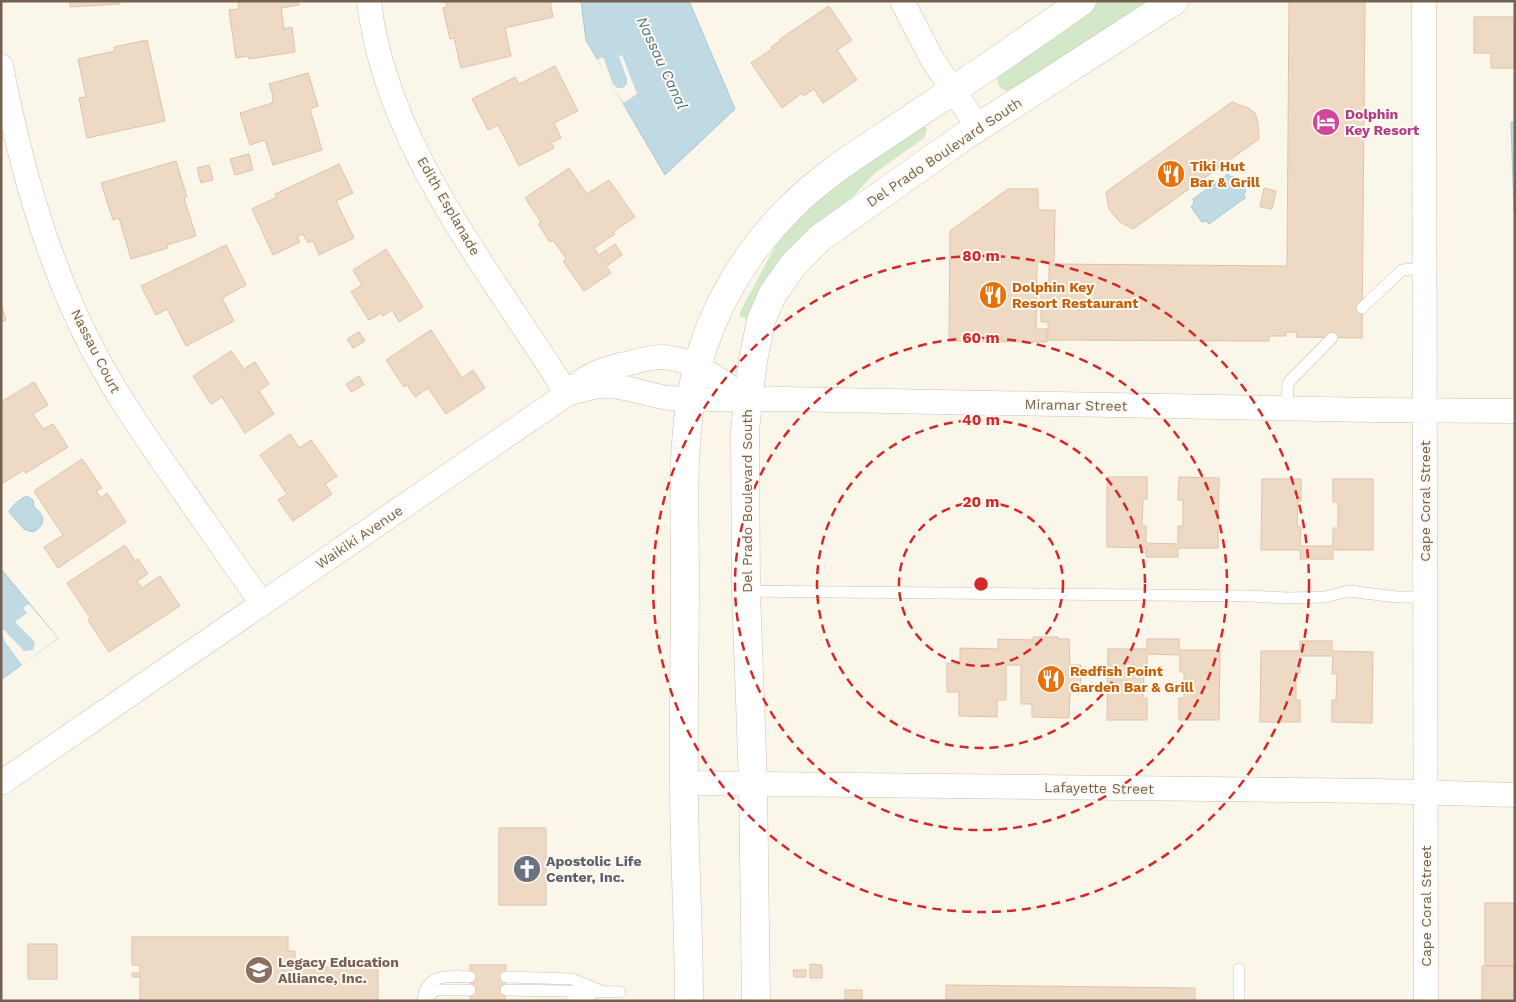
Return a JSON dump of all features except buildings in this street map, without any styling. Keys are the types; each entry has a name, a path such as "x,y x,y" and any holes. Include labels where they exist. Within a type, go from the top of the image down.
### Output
{"street":[{"name":"Edith Esplanade","path":"369,1 376,42 385,77 400,115 426,170 462,233 567,394"},
{"path":"902,1 932,60 978,127"},
{"path":"689,1001 684,784 685,461 686,428 690,399 709,333 728,289 744,262 786,211 810,189 850,159 1082,1"},
{"name":"Del Prado Boulevard South","path":"756,1001 753,783 746,591 745,430 748,399 761,321 772,295 793,265 820,238 978,127 1174,1"},
{"name":"Cape Coral Street","path":"1424,1 1426,1001"},
{"name":"Nassau Court","path":"1,66 25,170 46,240 61,279 93,350 114,390 136,423 262,603"},
{"path":"567,394 585,378 605,369 662,357 698,366 748,399"},
{"name":"Waikiki Avenue","path":"1,783 567,394 586,388 603,386 622,388 648,395 690,399 748,399"},
{"name":"Miramar Street","path":"748,399 1515,412"},
{"name":"Lafayette Street","path":"684,784 753,783 1515,795"}],"lane":[{"path":"1362,308 1402,270 1424,268"},
{"path":"1287,408 1288,383 1332,338"},
{"path":"746,591 1251,596 1288,598 1325,597 1349,590 1391,596 1424,597"},
{"path":"1239,969 1239,1001"},
{"path":"424,1001 426,988 435,980 448,976 470,977"},
{"path":"506,977 572,979 603,992"},
{"path":"424,1001 436,990 470,990"},
{"path":"506,990 620,992"},
{"path":"571,1001 603,992"}],"green space":[{"path":"1099,1 1148,1 1009,92 1000,88 996,76 1002,66"},
{"path":"922,125 927,130 924,138 875,173 844,206 750,317 746,319 740,316 740,312 784,230 808,203"}],"water":[{"name":"Nassau Canal","path":"581,1 689,1 735,109 665,175 586,40"},
{"path":"1511,122 1515,122 1515,212 1514,212"},
{"path":"1228,174 1231,177 1235,176 1246,191 1244,194 1245,198 1209,224 1206,221 1202,222 1191,207 1194,203 1193,199"},
{"path":"27,496 33,500 34,507 40,513 43,520 41,526 33,532 24,529 9,512 16,503"},
{"path":"1,569 58,638 1,680"}],"pier":[{"path":"622,55 637,94 623,103 610,82 608,83 599,68 601,66 597,60 603,57 613,84 617,88 623,88 627,84 627,79 619,56"},
{"path":"29,604 58,638 22,665 4,640 2,630 24,651 33,650 35,642 15,622 27,613 23,608"}],"place":[{"name":"Dolphin Key Resort","path":"1326,122"},
{"name":"Tiki Hut Bar & Grill","path":"1171,174"},
{"name":"Dolphin Key Resort Restaurant","path":"993,295"},
{"name":"Redfish Point Garden Bar & Grill","path":"1051,679"},
{"name":"Apostolic Life Center, Inc.","path":"527,869"},
{"name":"Legacy Education Alliance, Inc.","path":"259,970"}]}
